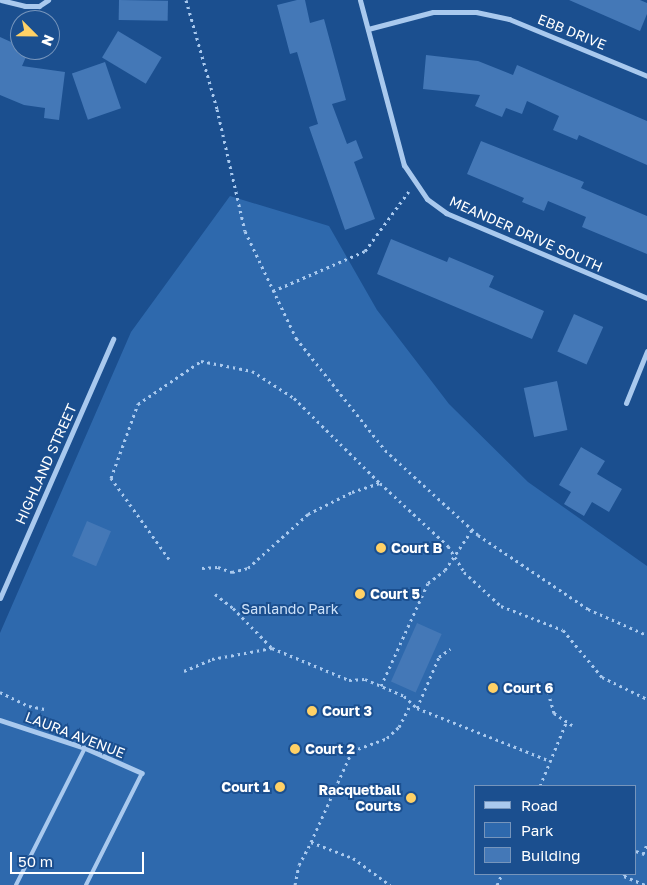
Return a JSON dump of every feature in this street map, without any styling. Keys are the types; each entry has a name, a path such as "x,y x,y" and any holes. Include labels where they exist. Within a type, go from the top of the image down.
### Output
{"street":[{"path":"1,0 25,6 39,6 48,0"},
{"name":"MEANDER DRIVE SOUTH","path":"360,0 404,165 414,184 427,200 446,213 647,298"},
{"name":"EBB DRIVE","path":"368,29 433,12 476,12 509,19 647,76"},
{"name":"HIGHLAND STREET","path":"0,598 113,339"},
{"path":"626,403 647,352"},
{"name":"LAURA AVENUE","path":"0,720 85,748 142,773"}],"lane":[{"path":"16,885 85,748"},
{"path":"86,885 142,773"}],"path":[{"path":"186,0 217,109 244,231 296,338 385,450 472,530 588,609 647,635"},
{"path":"273,291 365,251 414,184"},
{"path":"169,559 111,478 138,404 201,361 252,370 294,398 380,483 448,546 464,572 501,606 564,630 602,677 647,699"},
{"path":"202,568 218,567 232,572 248,568 308,514 352,492 380,483"},
{"path":"381,686 428,583 445,570 472,530"},
{"path":"215,594 233,608 272,648 349,680 365,679 404,696 410,706 550,761"},
{"path":"184,671 212,659 272,648"},
{"path":"416,708 439,657 450,649"},
{"path":"0,692 29,706 45,709"},
{"path":"548,692 554,712 566,723 572,725"},
{"path":"295,885 299,865 352,751 387,738 399,727 410,706"},
{"path":"540,785 566,723"},
{"path":"311,842 353,858 390,885"},
{"path":"645,855 647,844"},
{"path":"624,875 634,883 645,885"},
{"path":"498,883 505,884"}],"green space":[{"name":"Sanlando Park","path":"230,196 329,226 377,310 449,404 528,482 647,566 647,885 0,885 0,633 131,332"}],"building":[{"path":"119,0 168,1 168,21 119,20"},
{"path":"305,0 310,23 324,19 346,100 332,104 347,144 356,140 363,158 354,162 375,219 345,230 309,127 318,124 297,52 290,54 277,5"},
{"path":"569,0 640,0 647,3 647,14 640,31"},
{"path":"118,31 162,57 146,84 102,58"},
{"path":"0,37 10,42 10,60 25,60 22,66 65,72 59,120 44,118 45,108 24,105 0,95"},
{"path":"426,55 478,61 513,75 517,65 647,121 647,165 579,135 577,140 553,130 559,116 527,101 522,114 506,108 502,117 475,106 480,95 423,89"},
{"path":"105,62 121,108 88,120 72,73"},
{"path":"481,141 584,182 581,188 647,216 647,254 582,227 586,217 548,201 544,211 522,202 524,198 467,174"},
{"path":"391,239 447,262 449,257 494,276 489,287 544,311 532,339 377,274"},
{"path":"574,314 603,327 587,364 557,351"},
{"path":"557,381 567,430 534,437 524,388"},
{"path":"581,447 605,461 597,474 622,489 609,512 592,502 584,516 564,504 571,492 559,485"},
{"path":"87,521 111,531 96,566 72,556"},
{"path":"417,623 442,634 416,692 391,681"}],"place":[{"name":"Court B","path":"381,548"},
{"name":"Court 5","path":"360,594"},
{"name":"Court 6","path":"493,688"},
{"name":"Court 3","path":"312,711"},
{"name":"Court 2","path":"295,749"},
{"name":"Court 1","path":"280,787"},
{"name":"Racquetball Courts","path":"411,798"}]}
